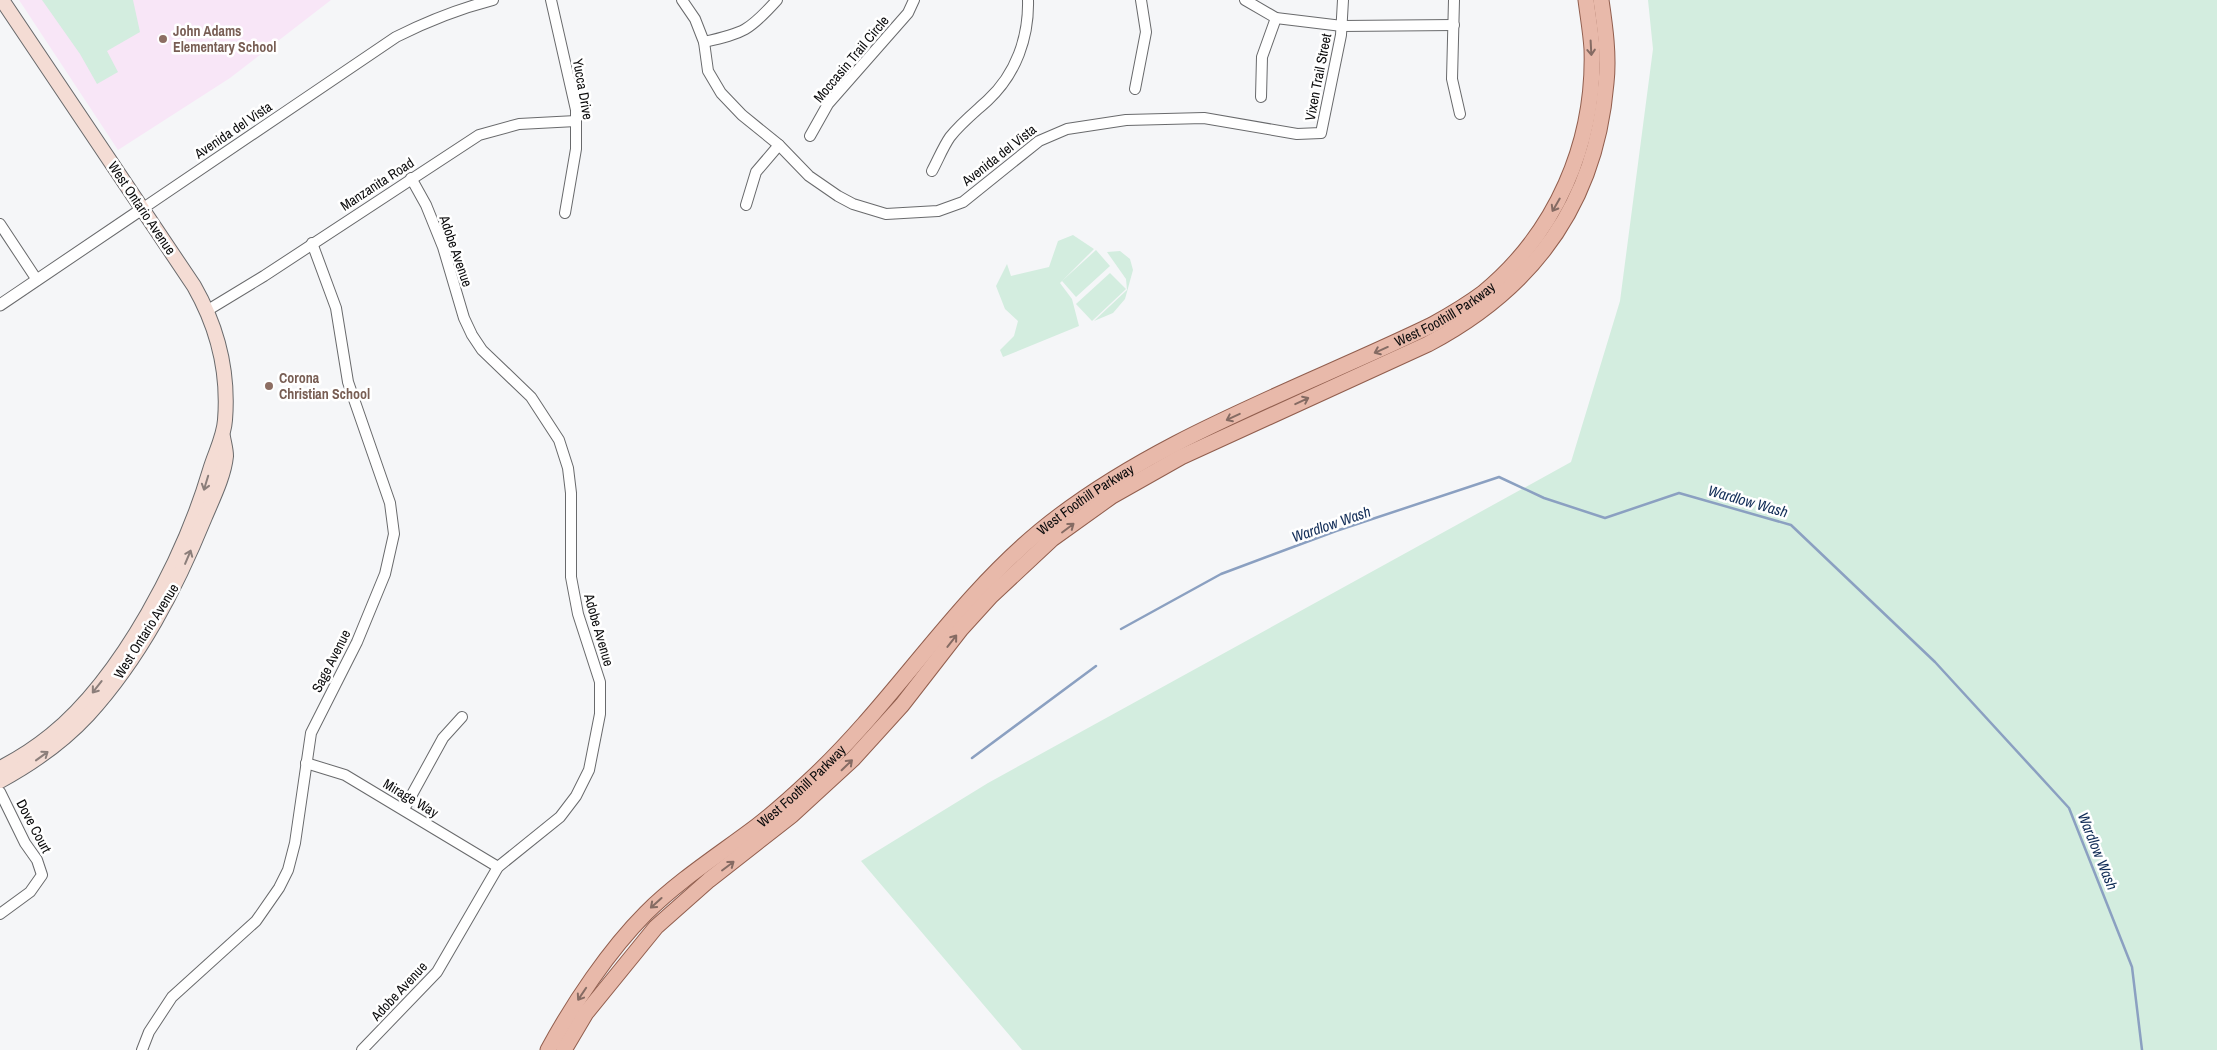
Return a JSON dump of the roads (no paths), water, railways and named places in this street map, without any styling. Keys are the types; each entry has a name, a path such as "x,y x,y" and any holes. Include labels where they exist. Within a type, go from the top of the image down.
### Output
{"main road":[{"name":"West Ontario Avenue","path":"0,781 37,760 59,743 94,708 134,655 177,584 207,511 226,455 223,437 226,383 219,344 208,310 2,0"},
{"name":"West Foothill Parkway","path":"548,1050 565,1020 611,955 646,913 694,873 759,824 835,757 874,715 973,594 1039,532 1081,499 1116,476 1172,445 1432,325 1466,305 1508,270 1544,226 1562,194 1581,146 1591,84 1592,48 1586,0"},
{"name":"West Foothill Parkway","path":"564,1050 586,1013 656,927 690,896 792,815 847,765 883,727 961,629 991,596 1026,562 1070,526 1112,496 1173,461 1457,329 1490,306 1526,273 1543,252 1574,204 1589,169 1597,140 1607,82 1607,53 1601,0"},
{"name":"West Ontario Avenue","path":"0,768 31,750 64,723 98,686 125,648 167,578 204,489 216,451 223,437"}],"street":[{"name":"Avenida del Vista","path":"0,305 396,37 461,8 493,0"},
{"name":"Yucca Drive","path":"551,0 576,110 576,149 565,213"},
{"name":"Avenida del Vista","path":"682,0 695,19 704,42 708,71 721,93 742,115 779,145 809,176 853,204 886,214 938,211 963,202 1039,141 1067,129 1126,120 1204,118 1297,134 1321,133"},
{"path":"704,42 729,37 750,28 777,0"},
{"name":"Moccasin Trail Circle","path":"810,136 828,104 908,13 914,0"},
{"path":"932,171 950,138 1005,81 1019,55 1025,37 1028,20 1028,0"},
{"path":"1135,89 1146,32 1141,0"},
{"path":"1245,0 1276,18 1342,26 1454,25"},
{"name":"Vixen Trail Street","path":"1321,133 1342,26 1343,0"},
{"path":"1454,0 1452,79 1460,114"},
{"path":"1260,97 1262,57 1276,18"},
{"name":"Manzanita Road","path":"208,310 264,276 479,134 519,124 576,121"},
{"path":"746,205 756,172 779,145"},
{"name":"Adobe Avenue","path":"362,1050 437,972 498,867 560,817 576,796 588,770 596,742 600,714 600,682 578,614 571,577 571,493 568,468 559,440 531,398 482,350 472,335 464,318 443,246 426,204 411,178"},
{"path":"0,224 37,280"},
{"name":"Sage Avenue","path":"142,1050 160,1014 172,997 256,921 279,888 288,870 295,844 311,733 357,642 385,574 394,534 390,503 348,382 336,308 312,243"},
{"path":"404,809 442,738 462,717"},
{"name":"Mirage Way","path":"306,763 346,775 498,867"},
{"name":"Dove Court","path":"0,792 25,843 37,860 42,875 30,892 0,914"}],"waterway":[{"name":"Wardlow Wash","path":"1121,629 1221,574 1336,531 1499,477 1544,498 1605,518 1679,493 1791,525 1935,662 2069,808 2132,967 2142,1050"},
{"name":"Wardlow Wash","path":"972,758 1096,666"}],"place":[{"name":"John Adams Elementary School","path":"163,39"},
{"name":"Corona Christian School","path":"269,386"}]}
